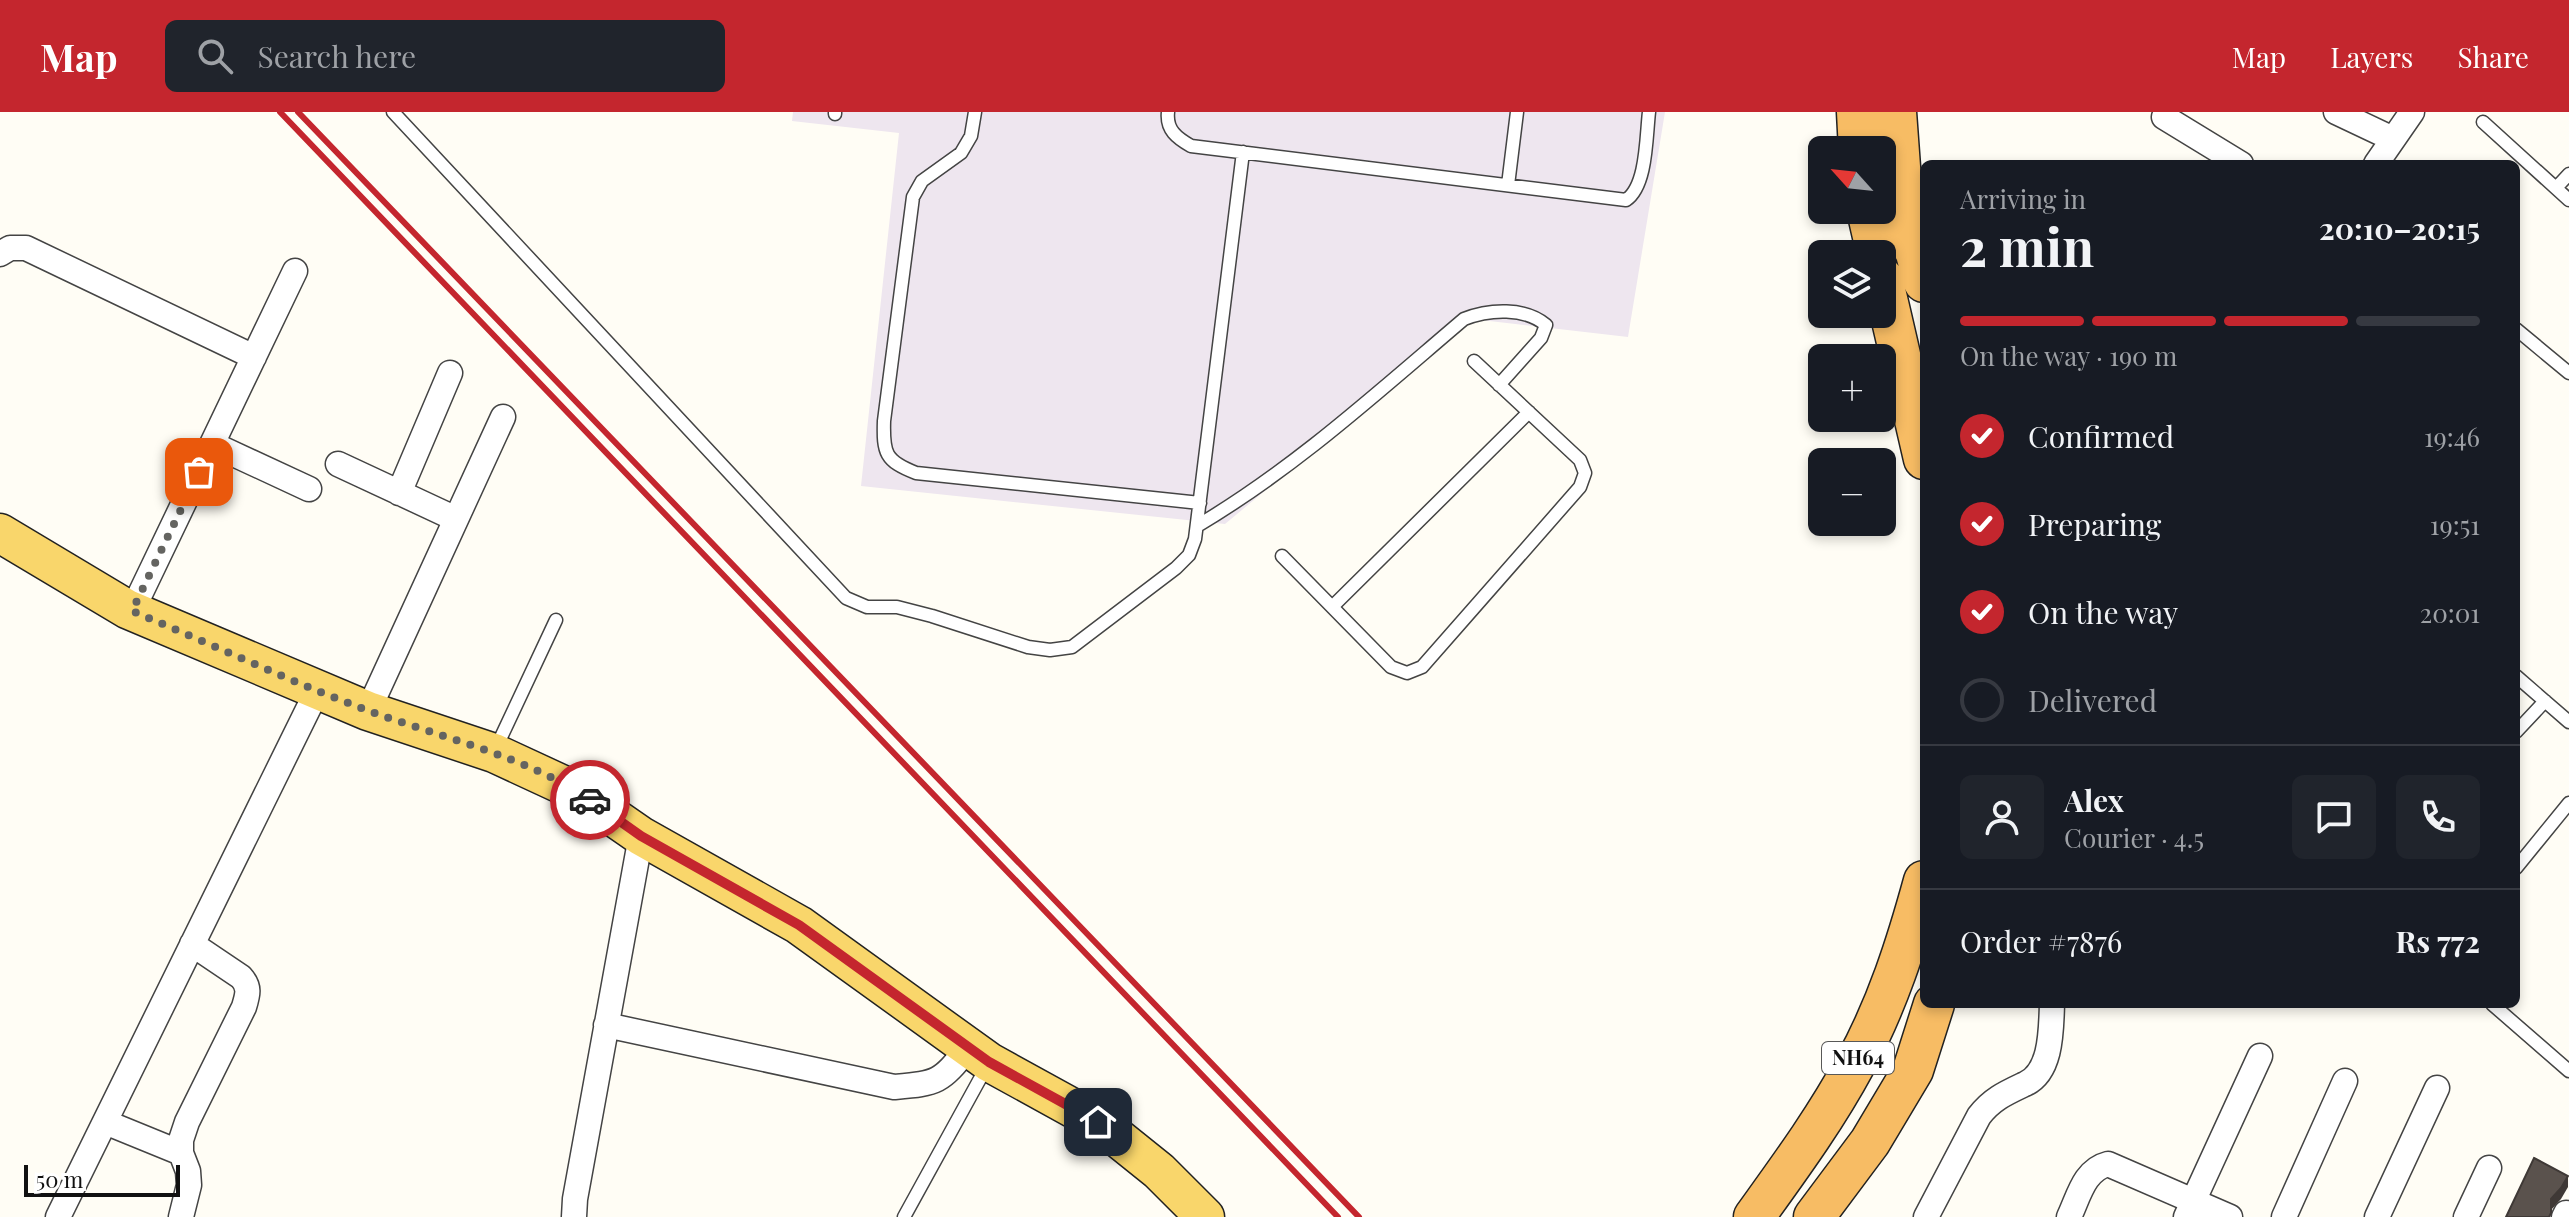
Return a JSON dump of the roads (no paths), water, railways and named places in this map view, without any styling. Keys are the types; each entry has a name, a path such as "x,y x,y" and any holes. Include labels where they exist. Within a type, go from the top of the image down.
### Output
{"highway":[{"path":"1857,112 1858,136"},
{"path":"1896,112 1903,208 1920,254"},
{"path":"1894,328 1920,442"},
{"name":"NH64","path":"1754,1217 1806,1145 1856,1063 1897,971 1920,894"},
{"name":"NH64","path":"1814,1217 1870,1142 1913,1070 1933,1008"}],"main road":[{"path":"0,533 132,611 368,711 494,753 576,791 641,836 799,925 979,1055 1098,1122 1159,1171 1205,1217"}],"street":[{"path":"2336,112 2393,139"},
{"path":"2379,160 2412,112"},
{"path":"2164,117 2234,160"},
{"path":"0,254 10,248 26,248 254,357"},
{"path":"132,611 295,271"},
{"path":"399,493 450,373"},
{"path":"368,711 503,417"},
{"path":"212,444 309,489"},
{"path":"338,464 456,519"},
{"path":"58,1217 318,689"},
{"path":"574,1217 641,836"},
{"path":"181,1217 189,1185 181,1140 248,994 248,984 241,977 192,944"},
{"path":"1926,1217 1979,1116 2003,1094 2029,1083 2043,1064 2047,1054 2052,1008"},
{"path":"606,1025 894,1087 927,1084 979,1055"},
{"path":"2189,1209 2260,1056"},
{"path":"2284,1217 2345,1081"},
{"path":"2377,1217 2437,1088"},
{"path":"105,1122 181,1153"},
{"path":"2069,1217 2088,1175 2096,1167 2108,1164 2189,1209 2230,1217"},
{"path":"2466,1217 2489,1168"}],"lane":[{"path":"393,112 846,598 867,607 897,607 1028,647 1050,650 1072,647 1189,555 1197,526 1243,152"},
{"path":"975,112 971,136 961,153 922,181 913,197 884,421 883,446 893,464 916,473 1200,503"},
{"path":"1168,112 1167,122 1175,137 1191,146 1626,200 1635,194 1641,180 1649,112"},
{"path":"1508,185 1517,112"},
{"path":"2483,122 2569,200"},
{"path":"2556,188 2569,174"},
{"path":"1197,526 1243,499 1300,458 1464,319 1485,311 1535,316 1546,325 1541,338 1499,385"},
{"path":"2520,332 2569,373"},
{"path":"1282,556 1391,667 1407,673 1422,667 1580,487 1585,473 1580,460 1474,361"},
{"path":"1332,607 1529,412"},
{"path":"494,753 556,620"},
{"path":"2520,679 2569,722"},
{"path":"2520,728 2545,701"},
{"path":"2520,863 2569,803"},
{"path":"2497,1008 2569,1071"},
{"path":"904,1217 979,1055"}],"railway":[{"path":"280,112 1338,1217"},
{"path":"298,112 1359,1217"}]}
